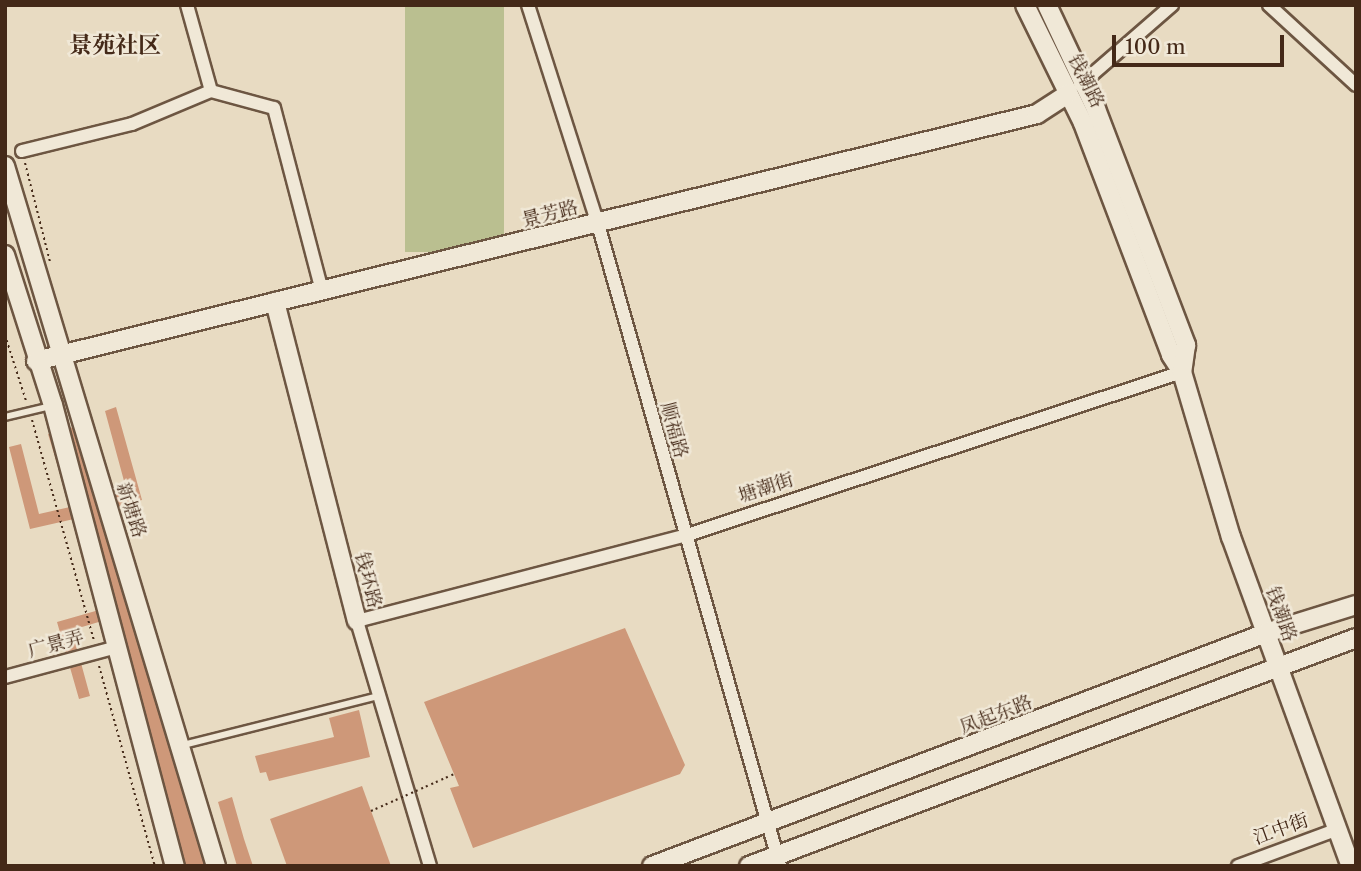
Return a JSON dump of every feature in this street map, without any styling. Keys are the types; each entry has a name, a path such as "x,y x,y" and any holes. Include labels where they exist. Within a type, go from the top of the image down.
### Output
{"main road":[{"name":"钱潮路","path":"1025,5 1068,94 1171,355 1182,372 1231,537 1351,866"},
{"name":"钱潮路","path":"1047,5 1084,82 1186,345 1182,372"},
{"name":"景芳路","path":"36,361 1037,114 1068,94"},
{"name":"新塘路","path":"5,166 59,355 216,866"},
{"path":"5,255 36,361 53,405 175,866"},
{"name":"钱环路","path":"275,302 357,621"},
{"name":"凤起东路","path":"652,866 1266,633 1356,605"},
{"path":"749,866 778,861 1277,666 1356,638"}],"street":[{"path":"187,5 211,91"},
{"name":"顺福路","path":"528,5 598,224 684,536 770,823 778,861"},
{"path":"1068,94 1172,5"},
{"path":"1269,5 1356,85"},
{"path":"22,152 132,124 211,91 274,108 322,291"},
{"name":"塘潮街","path":"357,621 684,536 1182,372"},
{"name":"钱环路","path":"357,621 430,866"},
{"name":"广景弄","path":"5,677 117,647"},
{"name":"江中街","path":"1238,866 1338,829"}],"lane":[{"path":"5,417 53,405"},
{"path":"181,746 378,696"}],"path":[{"path":"22,152 51,264"},
{"path":"5,335 29,411 155,866"},
{"path":"371,811 454,774"}],"green space":[{"path":"405,5 504,5 504,252 405,252"}],"building":[{"path":"116,407 142,500 105,510 206,866 169,866 102,621 72,630 90,696 79,699 57,622 99,610 74,519 30,529 9,447 21,444 39,514 70,507 48,434 85,424 102,498 127,492 105,411"},
{"path":"625,628 685,765 680,774 473,848 450,788 459,786 424,702"},
{"path":"359,710 370,757 269,781 266,772 260,773 255,756 334,737 329,718"},
{"path":"362,786 391,866 287,866 270,819"},
{"path":"232,797 253,866 237,866 218,802"}],"district":[{"name":"景苑社区","path":"115,45"}]}
